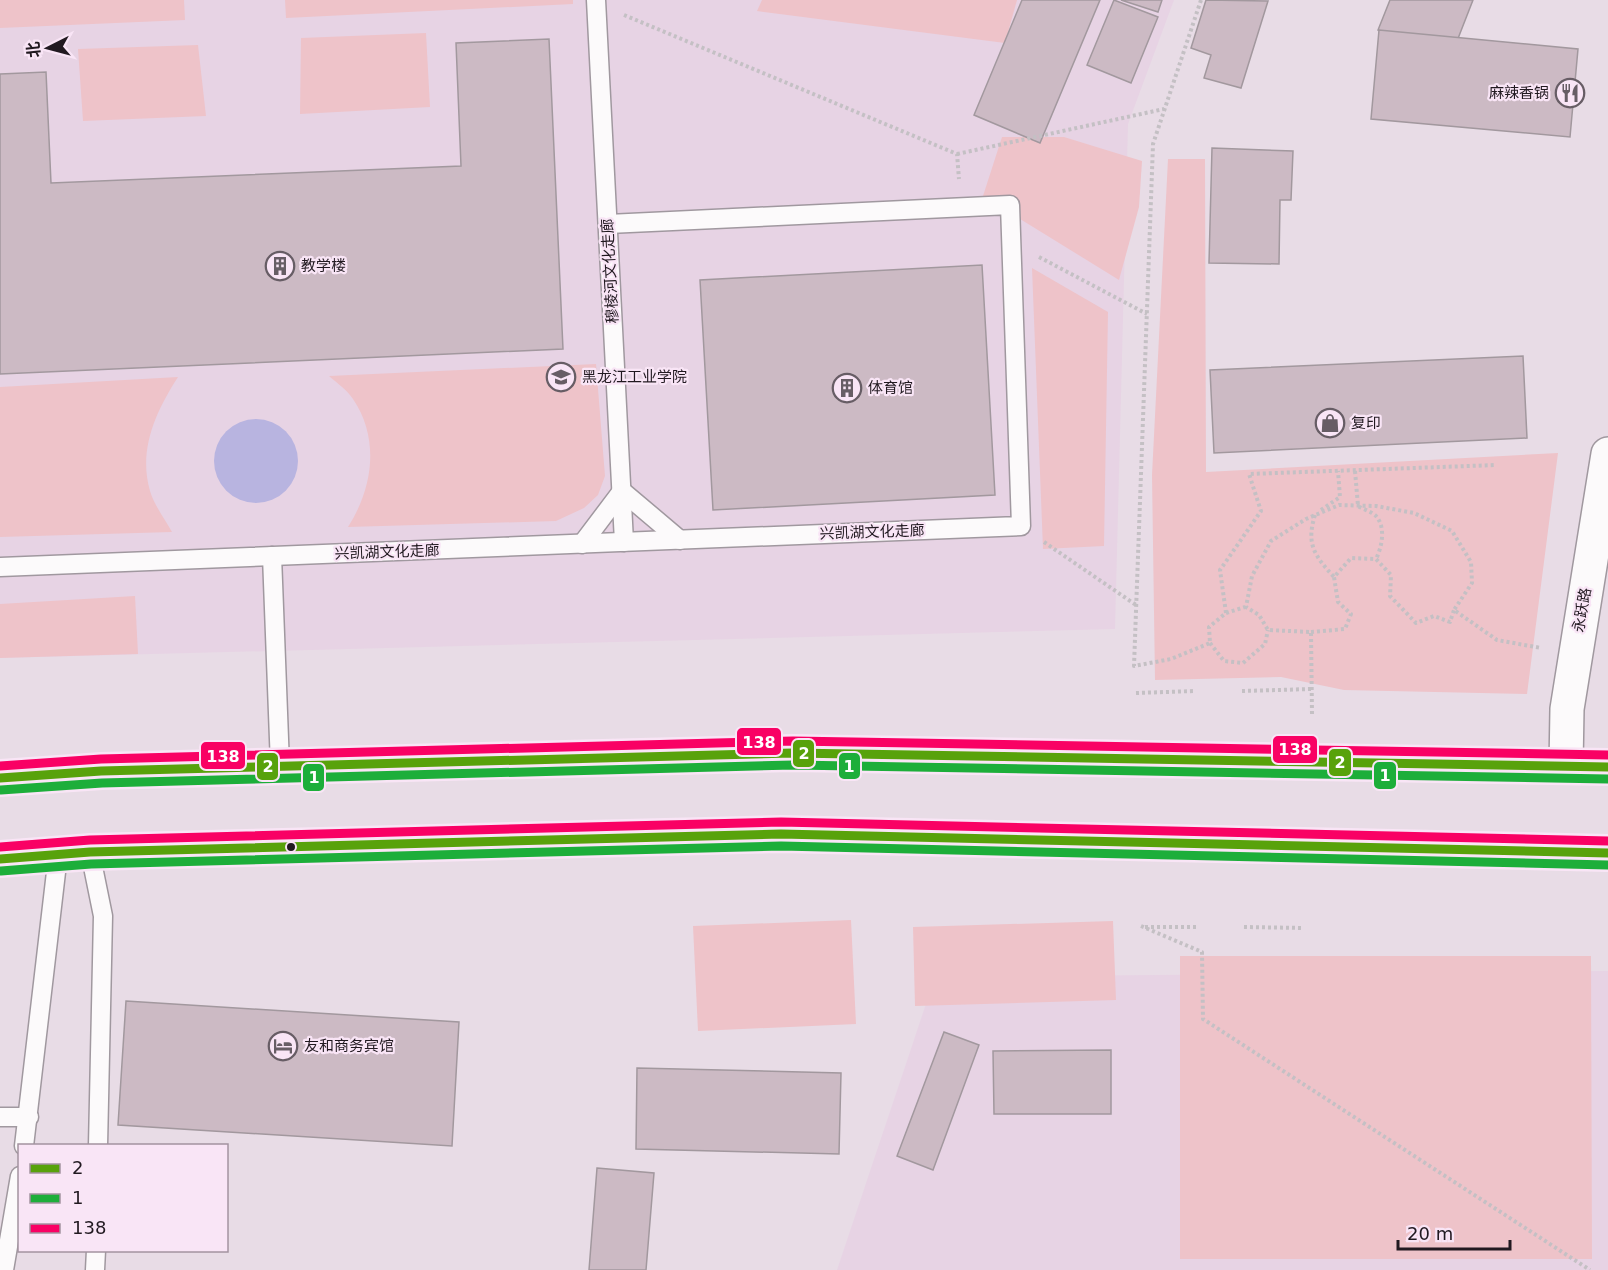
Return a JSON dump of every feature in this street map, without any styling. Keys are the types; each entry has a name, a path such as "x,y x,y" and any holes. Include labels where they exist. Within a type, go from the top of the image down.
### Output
{"main road":[{"path":"0,778 101,771 280,765 793,753 1608,767"},
{"path":"0,859 90,852 781,834 1608,853"}],"street":[{"name":"永跃路","path":"1566,766 1567,709 1608,454"}],"lane":[{"name":"穆棱河文化走廊","path":"596,2 624,542"},
{"path":"608,224 1010,205 1021,526"},
{"path":"582,544 622,491 681,540"},
{"name":"兴凯湖文化走廊","path":"0,567 1021,526"},
{"path":"272,556 280,765"},
{"path":"90,852 104,916 98,1144"},
{"path":"24,1144 58,855"},
{"path":"0,1117 29,1117"},
{"path":"4,1270 18,1188"},
{"path":"95,1270 96,1252"}],"path":[{"path":"1201,0 1153,144 1134,666 1171,659 1210,643"},
{"path":"596,2 957,154 1165,108"},
{"path":"957,154 962,206"},
{"path":"1012,243 1147,314"},
{"path":"1226,613 1220,570 1261,511 1249,474 1496,465"},
{"path":"1246,607 1252,576 1271,541 1340,497 1338,471"},
{"path":"1355,471 1358,506"},
{"path":"1315,515 1339,505 1414,513 1452,531 1471,562 1472,584 1454,610 1450,622 1434,616 1416,623 1390,596 1391,575 1376,559 1351,558 1334,577"},
{"path":"1358,506 1376,516 1382,532 1381,550 1376,559"},
{"path":"1268,630 1311,632 1345,629 1351,614 1338,602 1334,577 1320,562 1309,540 1315,515"},
{"path":"1021,526 1137,606"},
{"path":"1246,607 1259,615 1268,630 1265,644 1243,663 1224,661 1210,643 1209,627 1226,613 1246,607"},
{"path":"1454,610 1497,640 1575,654"},
{"path":"1311,632 1312,714"},
{"path":"1242,691 1312,690"},
{"path":"1136,693 1195,691"},
{"path":"1196,927 1141,927 1202,952 1203,1019 1590,1270"},
{"path":"1244,927 1303,928"}],"shaded area":[{"name":"黑龙江工业学院","path":"0,0 1174,0 1128,124 1115,629 0,658"},
{"path":"0,0 184,0 185,20 0,28"},
{"path":"285,0 573,0 573,4 286,18"},
{"path":"762,0 1017,0 1005,43 757,11"},
{"path":"426,33 430,107 300,114 301,38"},
{"path":"198,45 206,116 83,121 78,49"},
{"path":"1002,137 1064,137 1142,161 1139,207 1119,280 983,196"},
{"path":"1168,159 1205,159 1206,472 1558,453 1527,694 1344,690 1281,677 1155,680 1152,475"},
{"path":"1032,268 1108,312 1104,546 1043,549"},
{"path":"596,364 605,476 598,495 584,508 556,521 348,527 368,480 370,447 362,414 353,399 329,376"},
{"path":"178,377 156,417 146,461 150,491 172,532 0,537 0,387"},
{"path":"256,419 272,422 286,431 295,445 298,461 295,477 286,491 272,500 256,503 240,500 226,491 217,477 214,461 217,445 226,431 240,422"},
{"path":"135,596 138,654 0,658 0,604"},
{"path":"851,920 856,1024 698,1031 693,926"},
{"path":"1113,921 1116,1000 915,1006 913,927"},
{"path":"1180,956 1591,956 1592,1259 1180,1259"},
{"path":"1608,971 1608,1270 837,1270 935,977"}],"building":[{"path":"1022,0 1100,0 1040,143 974,115"},
{"path":"1114,0 1158,17 1131,83 1087,65"},
{"path":"1121,0 1162,0 1158,12"},
{"path":"1206,0 1268,1 1241,88 1204,78 1211,55 1191,48"},
{"path":"1390,0 1473,0 1450,59 1378,30"},
{"path":"1379,30 1578,49 1570,137 1371,119"},
{"name":"教学楼","path":"549,39 563,349 0,374 0,74 46,72 51,183 461,166 456,43"},
{"path":"1212,148 1293,151 1291,200 1280,200 1279,264 1209,263"},
{"name":"体育馆","path":"982,265 995,495 713,510 700,280"},
{"path":"1523,356 1527,438 1214,453 1210,370"},
{"path":"126,1001 459,1022 452,1146 118,1125"},
{"path":"944,1032 979,1045 933,1170 897,1156"},
{"path":"1111,1050 1111,1114 994,1114 993,1051"},
{"path":"637,1068 841,1073 839,1154 636,1149"},
{"path":"597,1168 654,1173 646,1270 589,1270"}],"transit line":[{"name":"138","path":"0,766 101,759 793,741 1608,755"},
{"name":"2","path":"0,778 101,771 793,753 1608,767"},
{"name":"1","path":"1,790 102,783 793,765 1608,779"},
{"name":"138","path":"0,847 90,840 781,822 1608,841"},
{"name":"2","path":"0,859 90,852 781,834 1608,853"},
{"name":"1","path":"1,871 91,864 781,846 1608,865"}],"place":[{"name":"麻辣香锅","path":"1570,93"},
{"name":"教学楼","path":"280,266"},
{"name":"黑龙江工业学院","path":"561,377"},
{"name":"体育馆","path":"847,388"},
{"name":"复印","path":"1330,423"},
{"name":"友和商务宾馆","path":"283,1046"}]}
